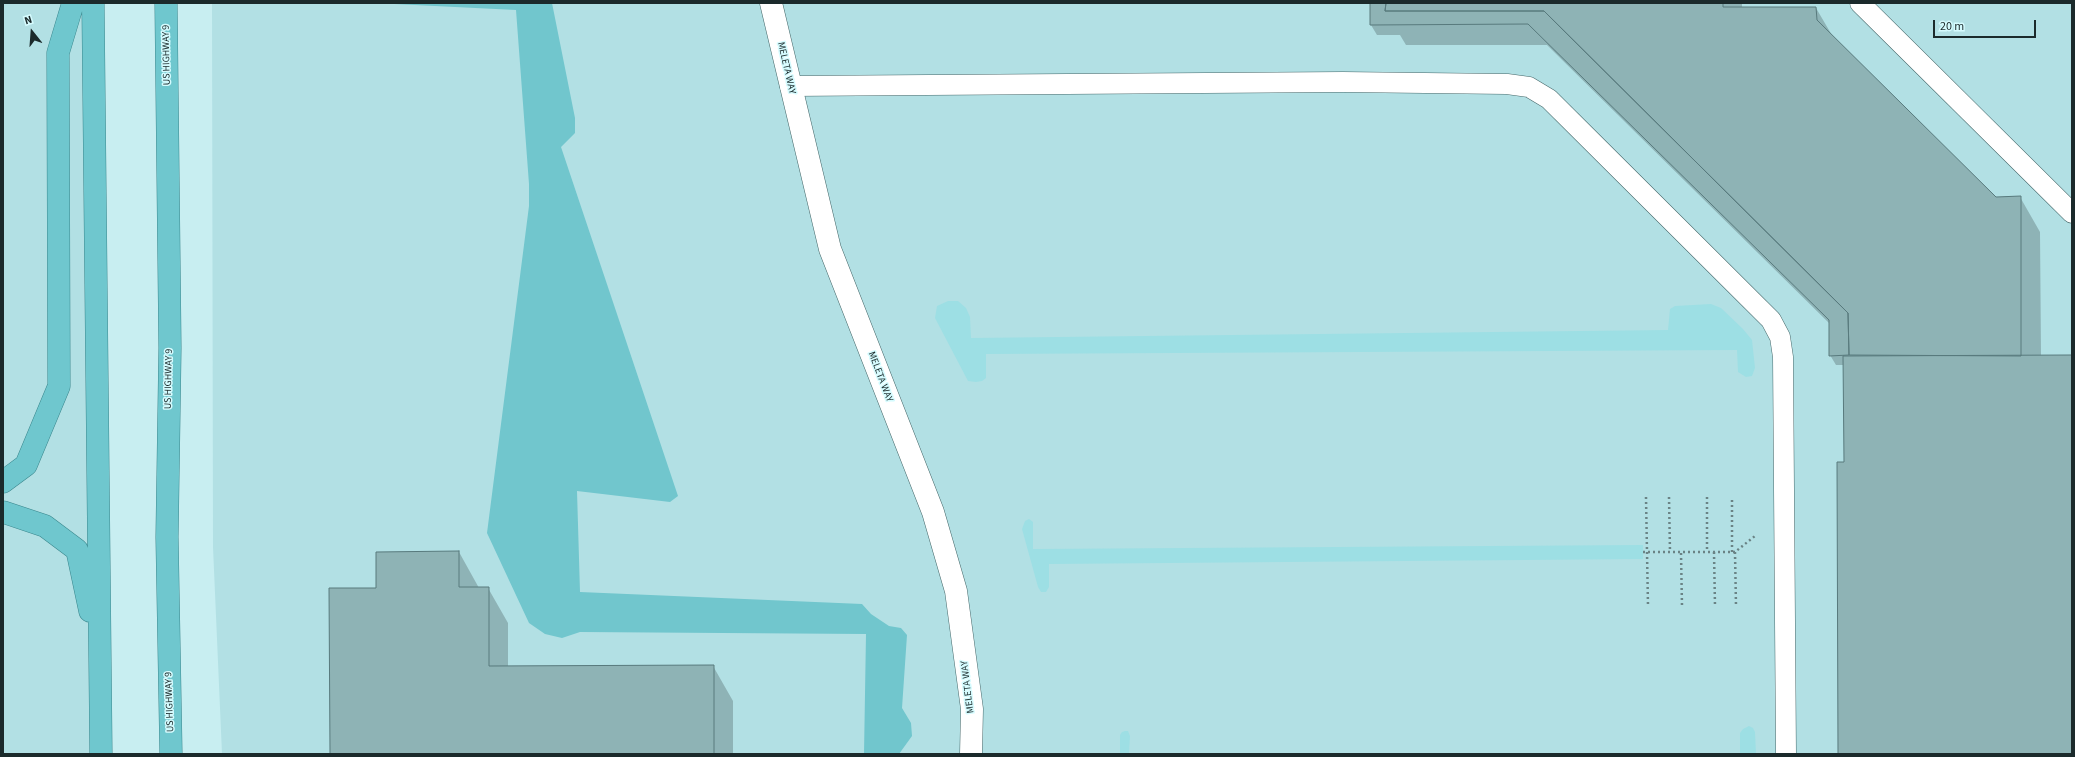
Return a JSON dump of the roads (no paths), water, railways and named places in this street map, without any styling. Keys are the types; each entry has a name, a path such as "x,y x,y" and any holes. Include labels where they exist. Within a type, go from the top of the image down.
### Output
{"highway":[{"path":"3,482 26,465 59,386 58,53 73,3"},
{"path":"93,3 100,754"},
{"name":"US HIGHWAY 9","path":"166,3 170,348 167,538 171,754"},
{"path":"3,512 45,526 77,550 90,610 100,754"}],"street":[{"name":"MELETA WAY","path":"771,3 830,249 933,512 956,591 972,709 971,754"}],"lane":[{"path":"1860,3 2072,213"},
{"path":"790,86 1343,82 1507,84 1529,87 1548,99 1771,320 1780,337 1783,357 1786,754"}]}
